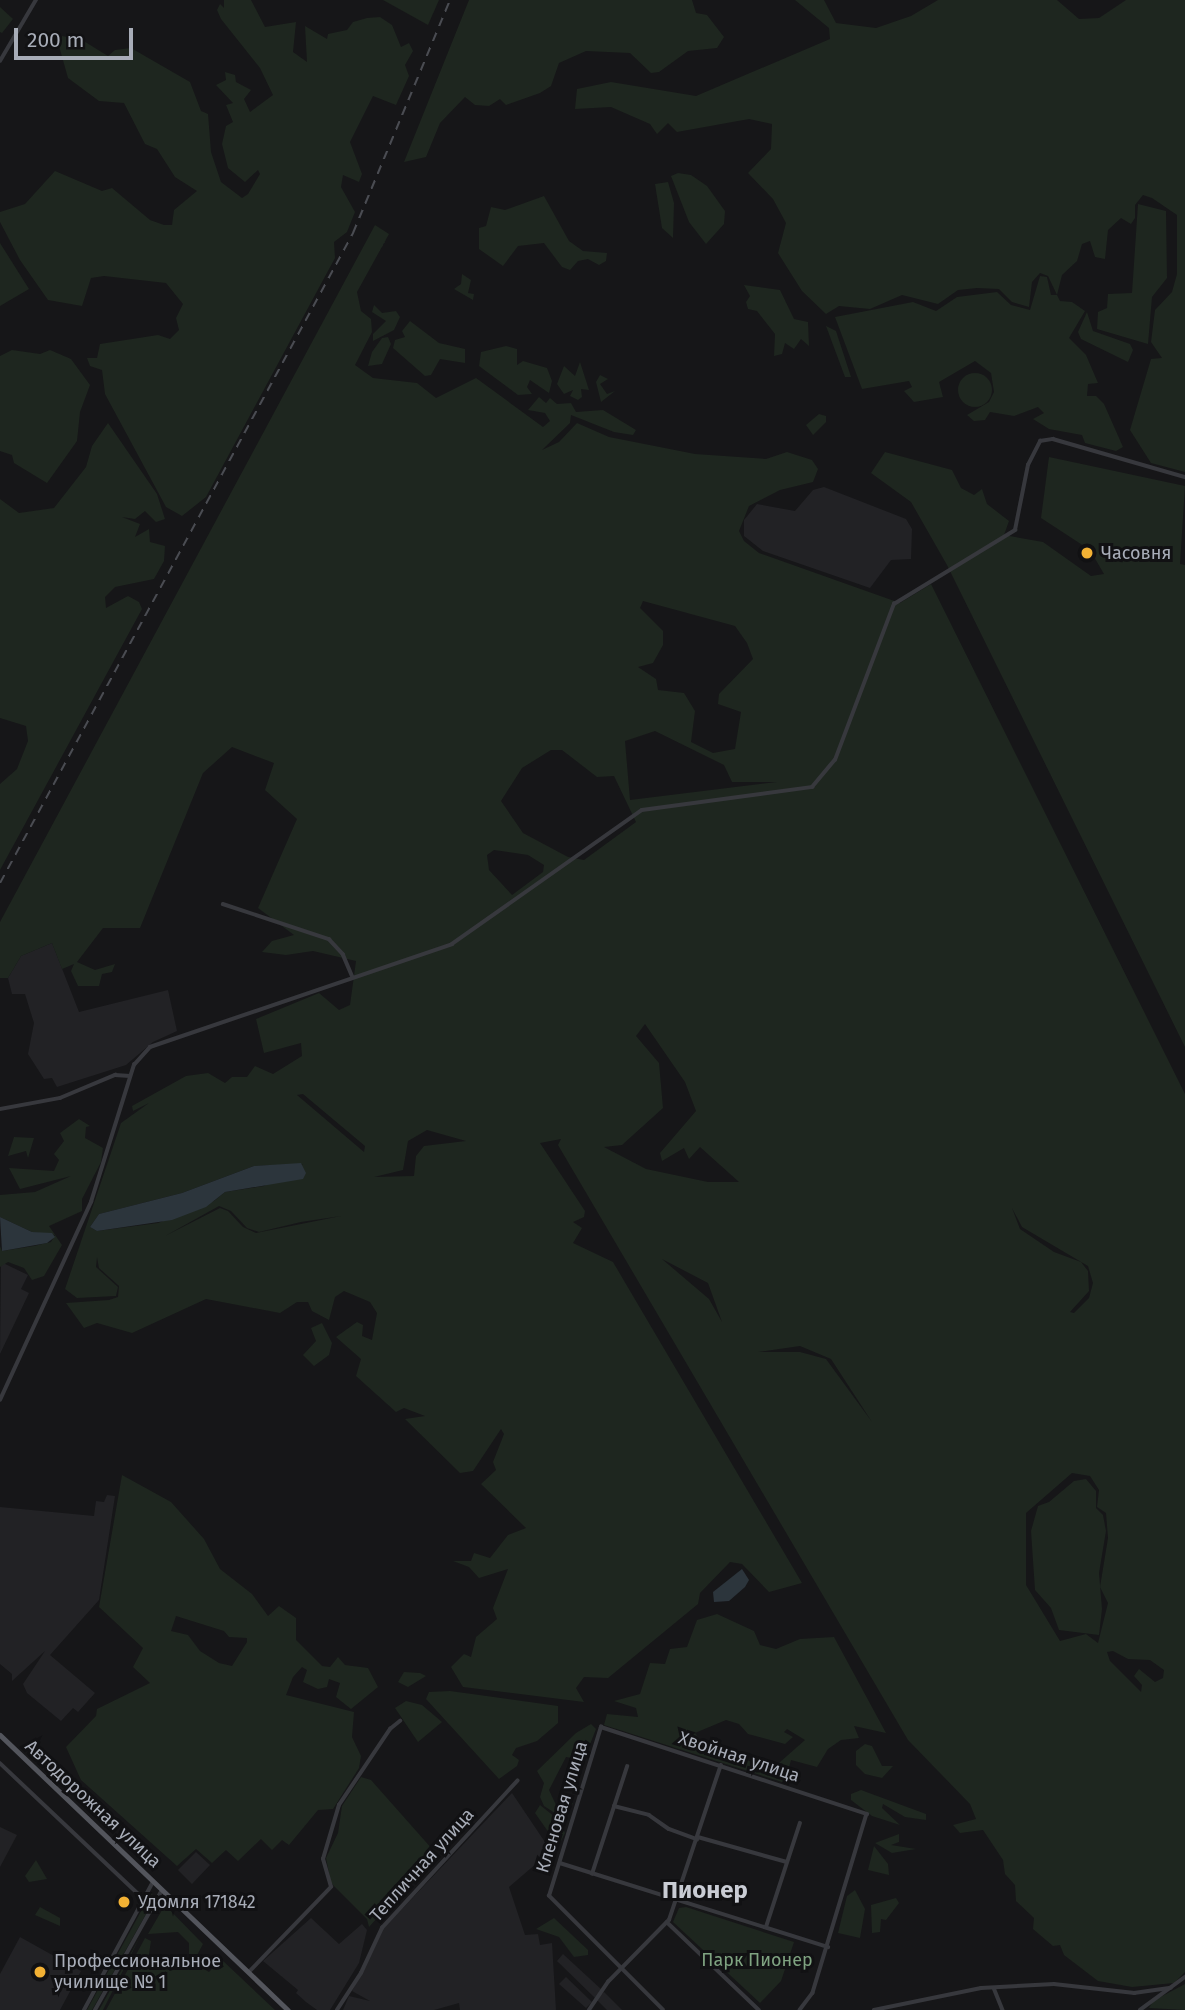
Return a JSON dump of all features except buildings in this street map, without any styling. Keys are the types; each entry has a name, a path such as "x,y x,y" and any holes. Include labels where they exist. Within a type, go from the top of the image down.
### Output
{"main road":[{"name":"Автодорожная улица","path":"0,1735 288,2010"}],"street":[{"path":"0,61 36,0"},
{"path":"0,1400 91,1202 130,1076 150,1047 471,933 642,810 812,787 835,760 894,604 1015,530 1028,465 1040,441 1053,439 1185,477"},
{"path":"223,904 329,939 343,954 353,977"},
{"path":"0,1109 60,1098 115,1075 130,1076"},
{"path":"248,1973 331,1887 323,1859 339,1805 390,1729 400,1721"},
{"name":"Хвойная улица","path":"601,1727 867,1814 828,1947"},
{"name":"Кленовая улица","path":"601,1727 549,1896 622,1968"},
{"name":"Автодорожная улица","path":"0,1763 145,1900"},
{"path":"589,2010 622,1968 667,1922 677,1900 721,1765"},
{"path":"592,1874 627,1767"},
{"name":"Тепличная улица","path":"337,2010 362,1973 382,1928 517,1781"},
{"path":"614,1806 649,1815 668,1829 787,1862"},
{"path":"766,1927 800,1823"},
{"path":"560,1863 828,1947 810,1999 800,2010"},
{"path":"84,2010 154,1880"},
{"path":"95,2010 163,1888"},
{"path":"667,1922 760,2010"},
{"path":"622,1968 663,2010"},
{"path":"1140,2010 1185,1977"},
{"path":"874,2010 994,1987 1054,1984 1134,1993 1171,1988"},
{"path":"994,1987 1003,2010"}],"shaded area":[{"path":"824,487 906,519 912,529 911,559 891,560 870,588 763,551 744,536 744,520 757,504 795,511 813,490"},
{"path":"52,943 79,1012 168,990 177,1031 153,1042 126,1065 57,1087 52,1078 44,1079 28,1054 34,1023 25,994 12,994 8,978 21,956"},
{"path":"301,1163 306,1173 303,1179 225,1192 206,1207 172,1220 97,1231 90,1227 99,1214 182,1193 254,1166"},
{"path":"0,1217 32,1232 52,1233 55,1237 47,1243 2,1251"},
{"path":"1,1262 28,1275 21,1289 29,1293 0,1354"},
{"path":"107,1495 115,1496 99,1600 50,1655 95,1693 78,1712 73,1708 61,1721 27,1693 23,1684 45,1651 12,1681 12,1674 0,1664 0,1507 94,1516 96,1501 104,1502"},
{"path":"742,1569 749,1580 745,1587 729,1601 714,1602 713,1592"},
{"path":"512,1793 551,1851 509,1887 525,1935 538,1934 540,1945 552,1943 556,2010 460,2010 459,2003 434,2010 343,2010 349,1996 370,2001 352,1991 383,1929"},
{"path":"0,1827 17,1835 0,1867"},
{"path":"196,1852 210,1865 192,1884 178,1870"},
{"path":"311,1918 339,1944 362,1924 367,1930 359,1963 330,2010 317,2010 306,2002 296,1993 298,1990 263,1961"},
{"name":"Профессиональное училище № 1","path":"20,1937 81,1971 60,2010 0,2010 0,1974"},
{"path":"563,1954 602,1990 595,1998 557,1961"},
{"path":"566,1977 592,2002 586,2008 559,1984"},
{"path":"604,1992 622,2010 607,2010 596,1999"}],"green space":[{"path":"224,0 251,0 265,27 296,22 293,52 307,62 305,26 327,39 328,34 347,30 353,22 367,18 380,17 392,25 401,47 409,43 413,51 405,65 409,76 396,105 373,96 350,142 362,174 359,182 343,175 341,187 355,212 347,232 334,242 335,258 206,497 182,516 166,507 105,394 102,370 90,366 87,358 97,358 100,344 158,335 170,339 179,330 176,318 183,304 166,283 104,276 91,278 82,306 48,300 20,260 0,222 0,212 25,204 55,171 102,191 112,188 150,220 164,225 172,225 174,210 197,191 175,177 157,149 145,144 124,103 99,101 68,78 59,46 62,36 82,40 108,56 115,50 131,48 190,82 201,111 208,114 211,152 221,182 242,198 248,194 260,174 258,170 245,182 228,168 222,144 226,126 233,122 226,105 233,103 216,85 226,80 225,72 235,75 236,82 251,90 244,99 250,112 273,95 260,68 221,19 217,10 220,4 224,8"},
{"path":"383,0 439,0 428,25"},
{"path":"469,0 692,0 696,13 707,15 724,37 717,48 688,51 659,72 651,73 630,53 586,51 559,63 551,86 540,93 506,105 500,99 489,106 475,105 465,97 440,123 426,157 404,162"},
{"path":"795,0 824,0 836,23 876,28 911,16 938,0 1057,0 1079,19 1099,18 1126,0 1185,0 1185,472 1151,463 1130,430 1151,359 1162,358 1151,342 1155,310 1172,292 1177,274 1177,215 1152,198 1143,195 1135,205 1135,218 1131,224 1121,218 1108,230 1105,259 1095,257 1090,241 1082,244 1077,261 1062,275 1057,295 1048,276 1040,273 1032,282 1029,307 1012,302 999,289 977,288 958,290 938,304 902,295 870,309 839,306 826,314 802,291 778,253 786,223 773,199 748,173 771,149 772,124 749,119 677,132 668,123 657,134 650,124 611,107 575,109 577,89 611,82 696,96 830,39 829,28"},
{"path":"0,7 13,19 2,33 0,32"},
{"path":"678,173 691,175 707,186 725,211 724,224 706,244 689,222 671,176"},
{"path":"668,182 674,203 673,238 662,228 655,184"},
{"path":"544,196 569,241 583,251 607,253 606,261 599,265 588,259 578,261 570,270 562,267 544,243 518,246 503,266 479,249 479,228 486,226 491,207 505,210"},
{"path":"1138,204 1166,211 1167,278 1152,297 1148,344 1097,329 1098,312 1107,308 1108,294 1132,293"},
{"path":"375,225 389,234 357,292 361,311 371,319 372,332 355,365 373,378 417,383 436,398 476,378 543,427 550,421 545,413 528,410 539,397 546,403 550,398 557,404 571,403 576,412 603,410 636,430 633,435 614,432 571,415 570,423 542,450 559,442 577,423 609,437 695,454 766,459 787,452 812,460 818,469 813,482 780,490 749,506 739,531 744,541 759,553 900,603 931,584 1185,1094 1185,1972 1174,1983 1132,1987 1098,1981 1064,1955 1060,1945 1053,1946 1033,1929 1034,1918 1016,1901 1015,1885 1005,1874 1003,1860 983,1830 960,1833 953,1825 976,1819 970,1804 908,1740 558,1145 561,1139 540,1143 585,1211 584,1217 573,1222 582,1228 573,1243 613,1262 802,1583 769,1592 742,1564 730,1562 700,1593 698,1604 608,1678 584,1677 576,1688 584,1702 463,1687 451,1667 464,1654 471,1657 476,1637 497,1619 493,1608 508,1569 479,1578 469,1567 453,1561 471,1561 474,1553 490,1558 508,1535 526,1528 481,1484 496,1470 493,1462 504,1434 501,1429 473,1471 460,1473 405,1419 425,1416 404,1408 396,1412 356,1376 361,1359 336,1337 357,1322 363,1325 362,1336 372,1340 377,1313 370,1302 344,1291 335,1297 329,1320 312,1311 308,1302 297,1302 280,1313 206,1299 132,1333 97,1323 84,1328 66,1303 109,1300 118,1297 119,1286 99,1268 97,1257 96,1267 118,1287 116,1296 77,1298 65,1289 121,1123 149,1103 133,1111 132,1106 186,1076 208,1073 225,1083 232,1077 247,1077 255,1066 273,1074 302,1056 301,1043 264,1053 256,1019 319,993 339,1010 350,1005 356,961 313,951 286,955 262,952 272,941 294,935 258,908 297,819 265,790 274,763 232,747 203,773 140,928 103,928 77,962 95,970 115,964 112,972 102,974 99,986 78,986 71,971 74,964 62,969 52,943 21,956 8,978 0,978 0,922","holes":["643,601 735,626 747,643 753,659 719,694 718,704 741,712 735,749 713,753 691,742 695,711 684,693 658,690 656,679 638,667 653,663 663,645 663,631 640,608","655,731 724,765 732,782 777,782 630,800 625,741","551,750 562,750 597,777 614,776 636,822 584,860 568,857 523,833 501,801 522,768","494,850 528,855 544,865 543,872 512,895 489,870 487,855","645,1024 685,1082 696,1111 660,1153 662,1161 684,1148 689,1159 700,1147 739,1182 708,1182 646,1169 604,1147 622,1145 663,1108 659,1063 636,1036","303,1094 365,1146 364,1152 297,1095","427,1130 466,1141 424,1146 416,1156 414,1176 374,1177 403,1170 408,1141","303,1164 264,1186 225,1192 214,1201 158,1223 97,1231 90,1227 99,1214 182,1193 254,1166","219,1206 231,1211 247,1228 259,1232 341,1216 256,1233 243,1227 228,1211 220,1208 165,1236","1012,1208 1022,1227 1088,1266 1093,1283 1089,1298 1074,1313 1070,1312 1089,1291 1088,1271 1081,1262 1054,1252 1020,1229","662,1259 708,1283 722,1322 709,1299","800,1346 831,1359 872,1422 826,1359 800,1352 758,1352","1072,1473 1090,1476 1099,1490 1097,1507 1106,1513 1108,1538 1100,1587 1108,1603 1098,1643 1086,1634 1060,1641 1026,1585 1026,1513","1113,1651 1128,1659 1150,1660 1164,1670 1163,1678 1155,1682 1139,1669 1134,1676 1142,1685 1141,1692 1110,1661 1107,1652"]},
{"path":"0,243 29,289 0,306"},
{"path":"462,274 471,280 468,293 474,294 473,300 454,289 461,284"},
{"path":"1040,276 1047,277 1051,295 1057,295 1060,301 1072,302 1085,311 1069,338 1086,355 1098,383 1088,384 1087,396 1096,396 1104,404 1123,447 1116,451 1085,443 1082,435 1049,429 1033,419 1044,413 1038,407 1014,416 990,412 985,420 974,421 967,415 989,402 994,392 991,373 975,361 939,382 943,397 914,402 904,391 912,387 909,381 862,389 835,317 913,302 936,311 957,297 997,292 1011,305 1030,310"},
{"path":"744,285 780,290 794,319 808,322 809,346 801,339 794,349 785,343 782,354 774,356 775,334 757,311 748,309 746,302 750,296"},
{"path":"374,305 382,313 396,311 400,317 394,330 373,341 373,334 386,321 372,312"},
{"path":"1087,312 1093,331 1130,344 1133,350 1128,362 1081,339 1078,332"},
{"path":"410,321 439,343 465,349 465,363 440,359 431,375 425,376 393,348 395,340 405,337 402,331"},
{"path":"826,326 836,331 851,377 845,377"},
{"path":"388,337 391,344 382,364 368,366 372,352 382,338"},
{"path":"506,346 517,349 517,365 523,361 547,368 552,381 549,393 530,380 527,387 532,394 518,395 479,366 481,352"},
{"path":"12,350 40,354 50,350 71,359 90,385 80,412 77,441 47,483 14,463 12,455 0,451 0,356"},
{"path":"580,362 589,390 581,389 582,397 578,400 570,396 573,390 564,394 557,384 564,366 575,376"},
{"path":"975,373 987,378 992,390 987,402 975,407 963,402 958,390 963,378"},
{"path":"600,375 608,379 600,384 607,394 615,391 601,402 596,382"},
{"path":"819,414 826,416 826,422 813,435 806,425"},
{"path":"108,423 157,494 165,519 156,522 145,511 135,519 122,517 140,524 135,537 149,529 150,542 165,546 164,561 154,579 115,587 105,597 106,608 128,596 139,602 142,609 0,870 0,784 17,769 28,741 26,726 0,718 0,499 19,513 54,508 86,467 92,446"},
{"path":"885,452 952,470 961,488 974,495 982,489 987,504 1009,521 1004,535 1043,542 1091,576 1104,574 1090,550 1041,518 1049,457 1185,486 1180,564 1185,565 1185,1047 947,565 911,502 871,473"},
{"path":"79,1119 90,1126 86,1127 85,1138 103,1148 101,1162 82,1199 82,1211 49,1226 62,1245 44,1276 32,1280 24,1268 8,1262 0,1267 0,1246 2,1251 34,1246 51,1242 55,1235 32,1232 0,1217 0,1195 35,1192 71,1176 20,1189 9,1168 54,1171 59,1160 54,1154 64,1141 60,1133"},
{"path":"14,1137 34,1138 28,1158 26,1151 8,1156"},
{"path":"322,1323 332,1343 329,1355 314,1366 303,1355 316,1341 311,1328"},
{"path":"122,1475 171,1502 204,1539 220,1569 252,1594 268,1616 279,1606 296,1618 296,1640 322,1666 330,1667 338,1657 345,1665 368,1668 378,1687 351,1709 336,1697 340,1683 329,1679 327,1687 318,1689 303,1682 307,1670 302,1667 293,1677 286,1695 354,1712 352,1737 361,1756 359,1768 333,1809 318,1810 289,1845 282,1840 272,1850 261,1839 238,1861 226,1850 212,1863 196,1849 177,1866 81,1780 66,1747 96,1716 97,1709 150,1683 133,1667 143,1648 99,1607","holes":["176,1616 224,1631 229,1637 247,1638 232,1666 219,1663 200,1651 188,1635 171,1631"]},
{"path":"1086,1479 1096,1491 1096,1508 1103,1515 1106,1531 1099,1573 1102,1609 1099,1635 1059,1630 1051,1608 1035,1590 1031,1531 1038,1506 1049,1502 1074,1481"},
{"path":"717,1614 754,1631 760,1645 776,1649 800,1639 834,1637 886,1733 854,1726 859,1738 841,1740 828,1749 817,1767 791,1760 785,1783 604,1725 607,1714 638,1717 636,1708 614,1701 640,1694 650,1663 665,1664 670,1649 687,1647 697,1620","holes":["726,1720 739,1724 748,1734 785,1744 793,1737 784,1732 787,1729 805,1740 771,1770 701,1741 695,1733"]},
{"path":"404,1672 426,1676 408,1687 398,1682"},
{"path":"450,1691 558,1706 558,1723 537,1741 516,1748 512,1755 519,1760 517,1766 499,1779 426,1699 429,1692"},
{"path":"406,1701 422,1705 442,1722 418,1742 395,1708"},
{"path":"591,1724 596,1729 582,1760 566,1757 549,1790 556,1805 561,1801 573,1803 564,1819 544,1806 540,1797 544,1783 537,1771 576,1733"},
{"path":"865,1744 872,1746 882,1766 893,1766 882,1778 865,1774 856,1765 856,1751"},
{"path":"361,1777 371,1780 433,1850 431,1858 369,1927 367,1919 331,1883 326,1858 338,1833 342,1806"},
{"path":"861,1790 926,1814 926,1820 905,1817 883,1804 882,1808 900,1825 872,1816 851,1800 851,1794"},
{"path":"540,1805 560,1821 565,1833 561,1841 554,1840 535,1813"},
{"path":"899,1834 899,1842 891,1845 916,1849 892,1853 875,1843"},
{"path":"874,1846 888,1864 889,1875 868,1870"},
{"path":"36,1860 47,1879 29,1882 25,1876"},
{"path":"855,1890 865,1909 860,1938 838,1933 847,1896"},
{"path":"151,1893 155,1898 92,2010 87,2010"},
{"path":"896,1898 899,1903 886,1920 881,1919 880,1932 872,1933 871,1905"},
{"path":"165,1905 203,1944 195,1959 189,1956 189,1943 178,1932 148,1934"},
{"path":"40,1907 60,1918 60,1926 35,1915"},
{"name":"Парк Пионер","path":"686,1907 794,1942 781,1981 760,2003 673,1922 679,1908"},
{"path":"554,1918 588,1950 588,1955 574,1957 559,1937 536,1929"},
{"path":"141,1935 103,2010 99,2010 121,1971"},
{"path":"145,1938 151,1941 149,1954 156,1967 174,1970 187,1959 209,1972 221,1959 275,2010 106,2010"},
{"path":"1185,1984 1185,2010 1149,2008 1153,2001"}],"railway":[{"path":"0,883 353,233 450,0"}],"place":[{"name":"Часовня","path":"1087,553"},
{"name":"Удомля 171842","path":"124,1902"},
{"name":"Профессиональное училище № 1","path":"40,1972"}],"district":[{"name":"Пионер","path":"705,1891"}]}
